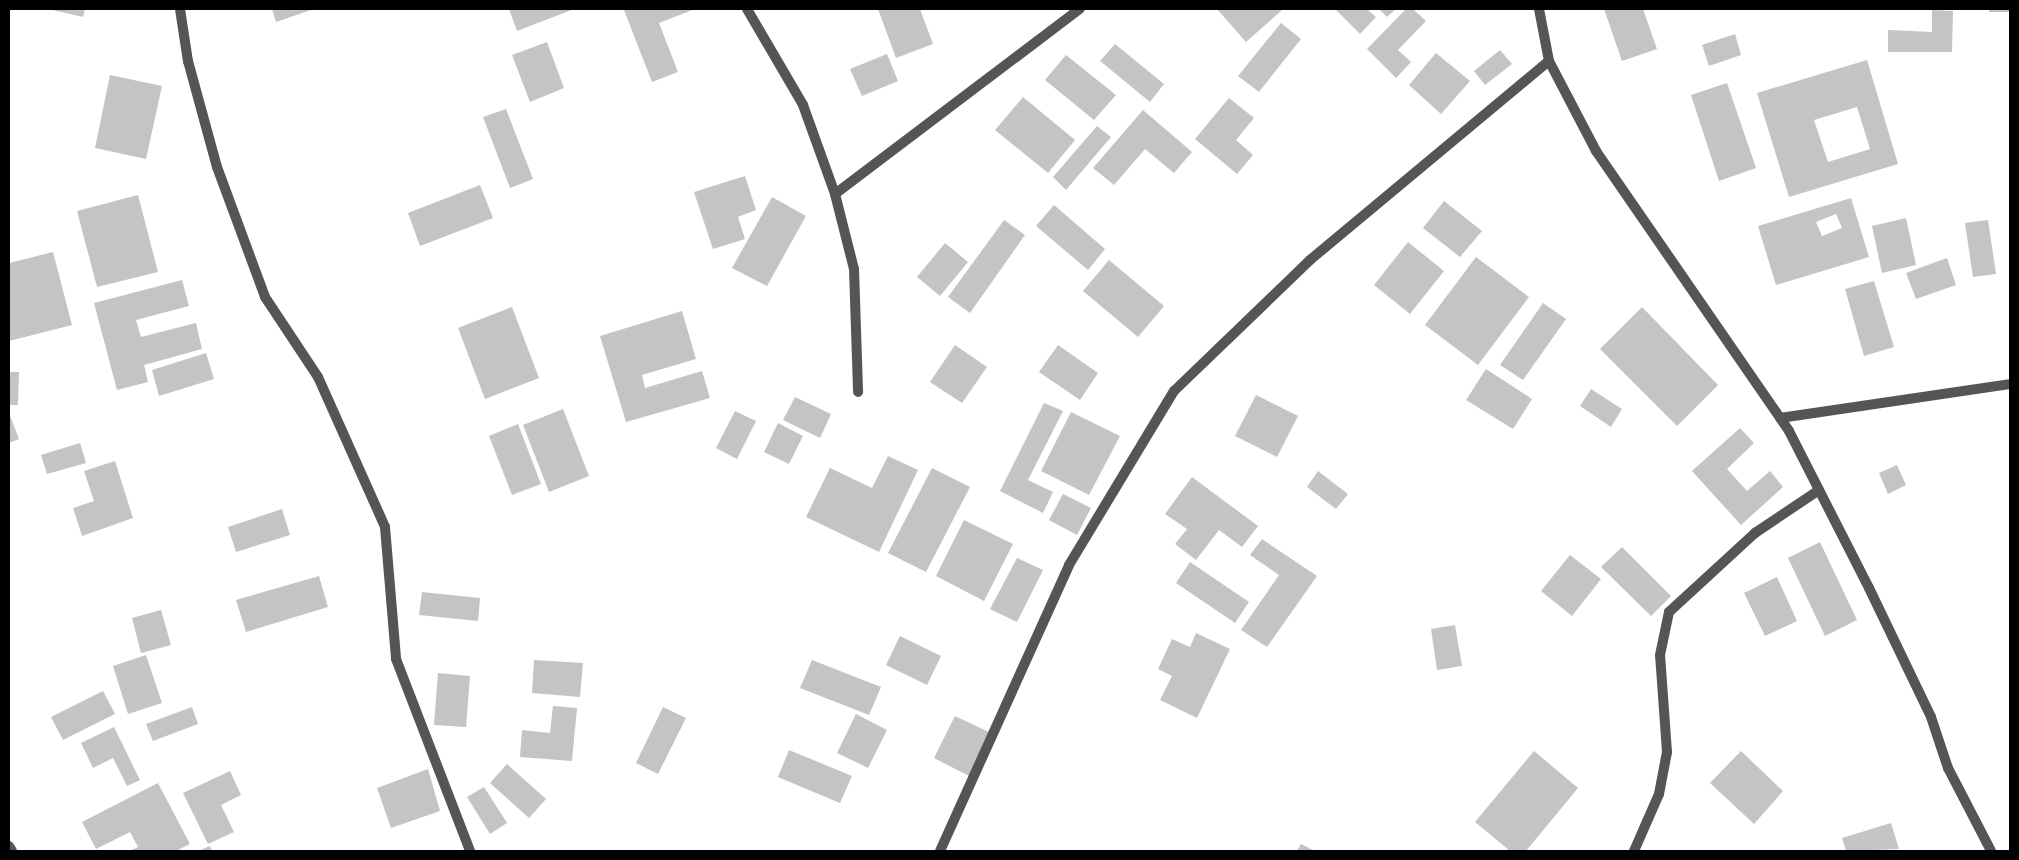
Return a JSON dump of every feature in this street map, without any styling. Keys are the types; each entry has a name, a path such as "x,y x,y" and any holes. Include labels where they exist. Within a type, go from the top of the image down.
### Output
{"street":[{"path":"180,9 188,61 217,167 265,297 318,377 385,527 396,659 470,851"},
{"path":"747,9 803,105 835,194 854,269 858,392"},
{"path":"835,194 1080,9"},
{"path":"1539,9 1549,61 1596,150 1780,418 1819,490 1923,700 1948,768 1991,851"},
{"path":"940,851 1069,564 1174,391 1310,260 1549,61"},
{"path":"1780,418 2010,384"},
{"path":"1634,851 1659,794 1667,752 1660,655 1669,612 1755,533 1819,490"},
{"path":"9,846 12,851"}],"building":[{"path":"48,9 85,9 83,17"},
{"path":"272,9 314,9 276,22"},
{"path":"509,9 574,9 517,31"},
{"path":"695,9 659,23 678,72 652,82 624,10"},
{"path":"878,9 920,9 933,44 896,58"},
{"path":"1217,9 1282,9 1282,10 1246,42"},
{"path":"1335,9 1367,9 1376,17 1360,34"},
{"path":"1379,9 1396,9 1387,17"},
{"path":"1406,9 1413,9 1426,21 1398,50 1411,62 1396,78 1367,49"},
{"path":"1604,9 1643,9 1657,49 1622,61"},
{"path":"1989,9 2010,9 2010,12 1989,12"},
{"path":"1932,10 1953,11 1952,52 1888,52 1888,30 1932,32"},
{"path":"1281,23 1301,39 1259,92 1238,76"},
{"path":"1735,34 1741,55 1709,66 1702,45"},
{"path":"547,42 564,88 530,102 512,55"},
{"path":"1115,44 1164,84 1150,102 1100,61"},
{"path":"1500,50 1512,64 1485,85 1474,71"},
{"path":"1436,53 1470,81 1441,114 1409,85"},
{"path":"887,54 898,81 862,96 850,69"},
{"path":"1066,55 1116,95 1094,120 1045,80"},
{"path":"1867,60 1898,164 1789,197 1757,93","holes":["1857,107 1870,149 1828,162 1814,120"]},
{"path":"110,75 162,86 146,159 95,148"},
{"path":"1727,83 1756,168 1719,181 1691,95"},
{"path":"1023,97 1075,140 1048,173 995,130"},
{"path":"1229,98 1254,118 1236,140 1253,155 1237,174 1195,139"},
{"path":"506,109 533,179 510,188 483,117"},
{"path":"1143,110 1192,152 1174,173 1145,149 1114,185 1093,168"},
{"path":"1097,126 1111,137 1066,190 1053,177"},
{"path":"745,176 756,210 738,217 745,239 713,249 694,192"},
{"path":"480,185 493,218 420,246 408,213"},
{"path":"138,195 158,272 97,287 77,211"},
{"path":"772,197 806,216 767,286 732,268"},
{"path":"1851,198 1869,257 1776,285 1758,226","holes":["1836,214 1842,228 1822,236 1816,222"]},
{"path":"1444,201 1482,231 1460,257 1423,228"},
{"path":"1054,205 1105,249 1088,270 1036,226"},
{"path":"1906,218 1916,265 1882,273 1872,226"},
{"path":"1004,220 1025,235 970,313 948,297"},
{"path":"1988,220 1996,274 1973,277 1965,223"},
{"path":"1408,242 1444,271 1410,314 1374,285"},
{"path":"945,243 968,262 940,296 917,277"},
{"path":"53,252 72,325 9,341 9,263"},
{"path":"1476,257 1529,297 1478,365 1425,325"},
{"path":"1947,258 1956,285 1916,299 1906,273"},
{"path":"1109,260 1164,306 1138,337 1083,291"},
{"path":"182,280 189,306 136,320 141,337 196,323 202,349 144,365 148,382 117,390 94,303"},
{"path":"1874,281 1894,347 1864,356 1845,289"},
{"path":"1543,303 1566,319 1523,380 1500,365"},
{"path":"512,307 539,378 485,399 458,328"},
{"path":"1642,307 1718,385 1677,426 1600,349"},
{"path":"682,311 696,359 642,375 645,388 702,371 710,398 626,422 600,336"},
{"path":"955,345 987,367 962,403 930,382"},
{"path":"1058,345 1098,373 1080,400 1039,372"},
{"path":"206,353 214,379 159,396 152,370"},
{"path":"1486,369 1532,399 1513,429 1466,400"},
{"path":"9,372 19,372 18,405 9,405"},
{"path":"1591,389 1622,409 1611,427 1580,406"},
{"path":"1256,395 1298,416 1277,457 1235,436"},
{"path":"795,397 831,414 820,438 783,420"},
{"path":"1044,403 1063,411 1028,480 1053,492 1043,513 1000,491"},
{"path":"563,409 589,476 549,492 523,425"},
{"path":"735,411 756,421 737,459 716,448"},
{"path":"1071,412 1120,436 1089,495 1041,471"},
{"path":"9,413 19,439 9,443"},
{"path":"778,423 803,436 789,464 764,452"},
{"path":"518,424 541,484 512,495 489,436"},
{"path":"1740,428 1754,443 1727,469 1747,491 1770,471 1783,487 1741,525 1692,471"},
{"path":"80,443 86,463 47,474 41,455"},
{"path":"888,456 918,470 879,552 806,517 830,468 872,488"},
{"path":"115,461 133,518 82,536 73,508 94,501 84,471"},
{"path":"1897,465 1906,485 1888,494 1879,473"},
{"path":"932,468 970,487 926,572 888,553"},
{"path":"1318,471 1348,494 1336,509 1307,487"},
{"path":"1192,477 1258,526 1242,547 1219,530 1196,560 1175,544 1187,529 1165,514"},
{"path":"1063,494 1091,508 1077,535 1049,520"},
{"path":"282,509 290,535 236,552 228,527"},
{"path":"964,520 1013,544 984,601 936,576"},
{"path":"1262,539 1317,576 1267,647 1241,630 1279,575 1250,555"},
{"path":"1820,542 1857,620 1825,636 1788,558"},
{"path":"1622,547 1671,596 1651,616 1601,567"},
{"path":"1570,555 1601,579 1572,616 1541,591"},
{"path":"1017,558 1043,570 1017,622 990,609"},
{"path":"1190,562 1249,602 1235,623 1176,583"},
{"path":"319,576 328,607 246,632 236,600"},
{"path":"1777,577 1797,621 1765,636 1744,593"},
{"path":"422,592 480,598 478,621 419,615"},
{"path":"161,610 171,645 141,653 132,618"},
{"path":"1455,625 1462,666 1437,670 1431,629"},
{"path":"1196,633 1230,649 1197,718 1160,700 1172,676 1158,669 1172,639 1190,647"},
{"path":"900,636 941,656 927,685 886,665"},
{"path":"146,655 162,703 128,714 113,666"},
{"path":"534,660 583,663 580,697 532,693"},
{"path":"812,660 881,687 869,715 800,688"},
{"path":"438,673 470,676 466,727 434,725"},
{"path":"103,691 115,714 63,740 51,717"},
{"path":"553,706 577,708 572,761 520,757 522,730 550,733"},
{"path":"192,707 198,724 153,741 146,724"},
{"path":"663,707 686,718 658,774 636,763"},
{"path":"856,714 887,730 868,768 837,753"},
{"path":"955,716 993,734 971,777 934,758"},
{"path":"114,727 140,780 127,786 113,758 93,768 81,743"},
{"path":"789,750 852,776 840,803 778,777"},
{"path":"1534,751 1578,788 1526,851 1510,851 1475,822"},
{"path":"1741,751 1783,791 1754,824 1710,783"},
{"path":"507,764 546,799 529,818 490,783"},
{"path":"428,769 440,811 391,828 377,788"},
{"path":"230,771 241,795 221,805 234,832 208,844 183,793"},
{"path":"158,783 190,844 176,851 130,851 138,847 130,832 96,849 82,822"},
{"path":"484,787 507,823 490,834 467,797"},
{"path":"1891,823 1899,849 1846,851 1842,838"},
{"path":"1301,844 1315,851 1297,851"},
{"path":"210,846 212,851 198,851"}]}
